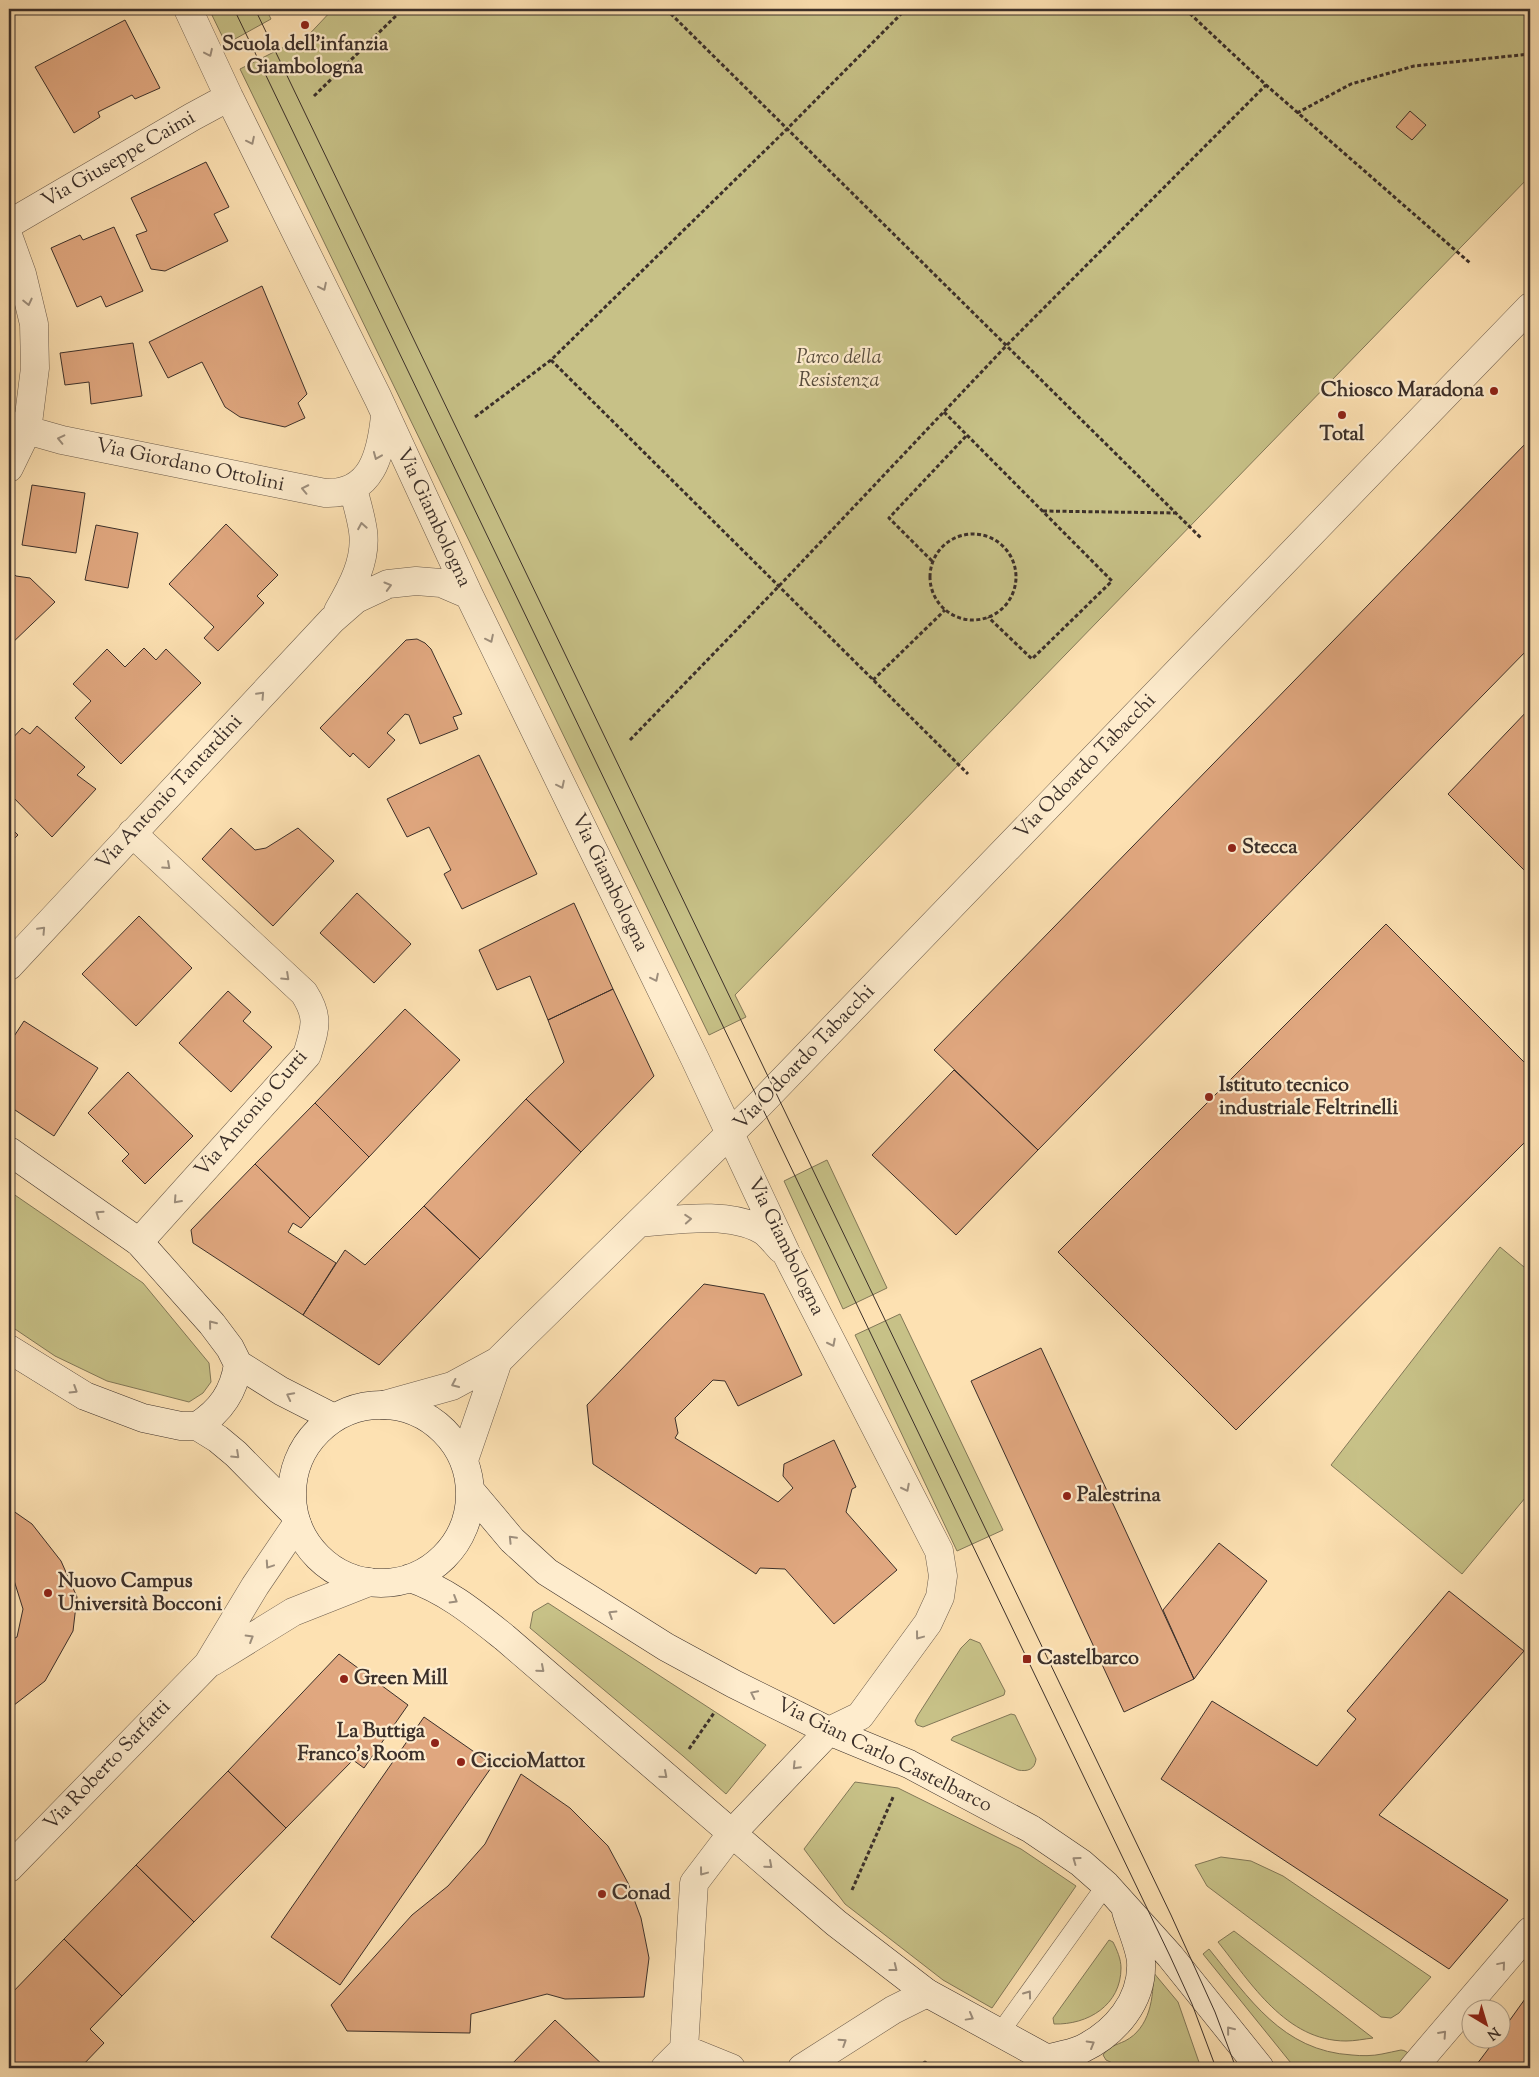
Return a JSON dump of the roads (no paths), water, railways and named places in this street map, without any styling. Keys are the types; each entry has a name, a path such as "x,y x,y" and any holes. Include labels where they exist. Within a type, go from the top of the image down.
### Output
{"street":[{"name":"Via Giambologna","path":"188,9 786,1253 939,1551 943,1576 940,1597 928,1623 860,1716 829,1731"},
{"name":"Via Giuseppe Caimi","path":"9,224 229,97"},
{"path":"9,238 22,274 34,324 35,368 9,468"},
{"name":"Via Odoardo Tabacchi","path":"384,1405 452,1386 498,1361 730,1134 1530,307"},
{"path":"353,490 370,473 382,443 385,416"},
{"name":"Via Giordano Ottolini","path":"18,428 62,440 325,494 340,494 353,490"},
{"name":"Via Antonio Tantardini","path":"332,620 354,583 362,555 363,532 353,490"},
{"name":"Via Antonio Tantardini","path":"9,966 332,620 356,599 388,584 416,581 441,583 469,595"},
{"name":"Via Antonio Curti","path":"132,833 304,993 310,1004 316,1027 307,1055 139,1242"},
{"path":"9,1151 139,1242 212,1324 230,1348 238,1364 281,1391 334,1418"},
{"path":"639,1223 706,1218 732,1220 762,1230 786,1253"},
{"path":"9,1349 84,1396 143,1418 181,1426 198,1426 236,1454 295,1518 310,1549 326,1564 345,1575 369,1582 388,1582 410,1578 439,1562 454,1545 464,1526 470,1504 470,1490 464,1460 446,1432 429,1418 409,1409 384,1405 354,1409 334,1418 313,1436 299,1459 293,1481 295,1518"},
{"name":"Via Odoardo Tabacchi","path":"464,1460 498,1361"},
{"path":"198,1426 212,1416 224,1403 236,1378 238,1364"},
{"name":"Via Gian Carlo Castelbarco","path":"470,1490 512,1540 547,1572 666,1647 734,1684 829,1731 909,1764 1031,1828 1081,1863 1106,1885 1170,1956 1260,2068"},
{"name":"Via Roberto Sarfatti","path":"9,1868 208,1664 295,1518"},
{"path":"410,1578 427,1584 465,1606 504,1637 836,1924 927,1993 1054,2064 1106,2035 1126,2014 1137,1990 1141,1962 1124,1905"},
{"name":"Via Roberto Sarfatti","path":"208,1664 293,1612 369,1582"},
{"path":"665,2068 684,2049 694,1883 732,1833 829,1731"},
{"path":"1413,2068 1530,1931"},
{"path":"802,2068 893,2010 927,1993"},
{"path":"684,2049 731,2068"}],"lane":[{"path":"1000,2034 1106,1885"}],"tram line":[{"path":"234,9 1170,1956 1192,2004 1216,2068"},
{"path":"255,9 1171,1915 1215,2012 1236,2068"}],"place":[{"name":"Scuola dell’infanzia Giambologna","path":"305,25"},
{"name":"Chiosco Maradona","path":"1494,391"},
{"name":"Total","path":"1342,415"},
{"name":"Stecca","path":"1232,848"},
{"name":"Istituto tecnico industriale Feltrinelli","path":"1209,1097"},
{"name":"Palestrina","path":"1067,1496"},
{"name":"Nuovo Campus Università Bocconi","path":"48,1593"},
{"name":"Castelbarco","path":"1027,1659"},
{"name":"Green Mill","path":"344,1679"},
{"name":"La Buttiga Franco's Room","path":"435,1743"},
{"name":"CiccioMatto1","path":"461,1762"},
{"name":"Conad","path":"602,1894"}],"park label":[{"name":"Parco della Resistenza","path":"839,370"}]}
